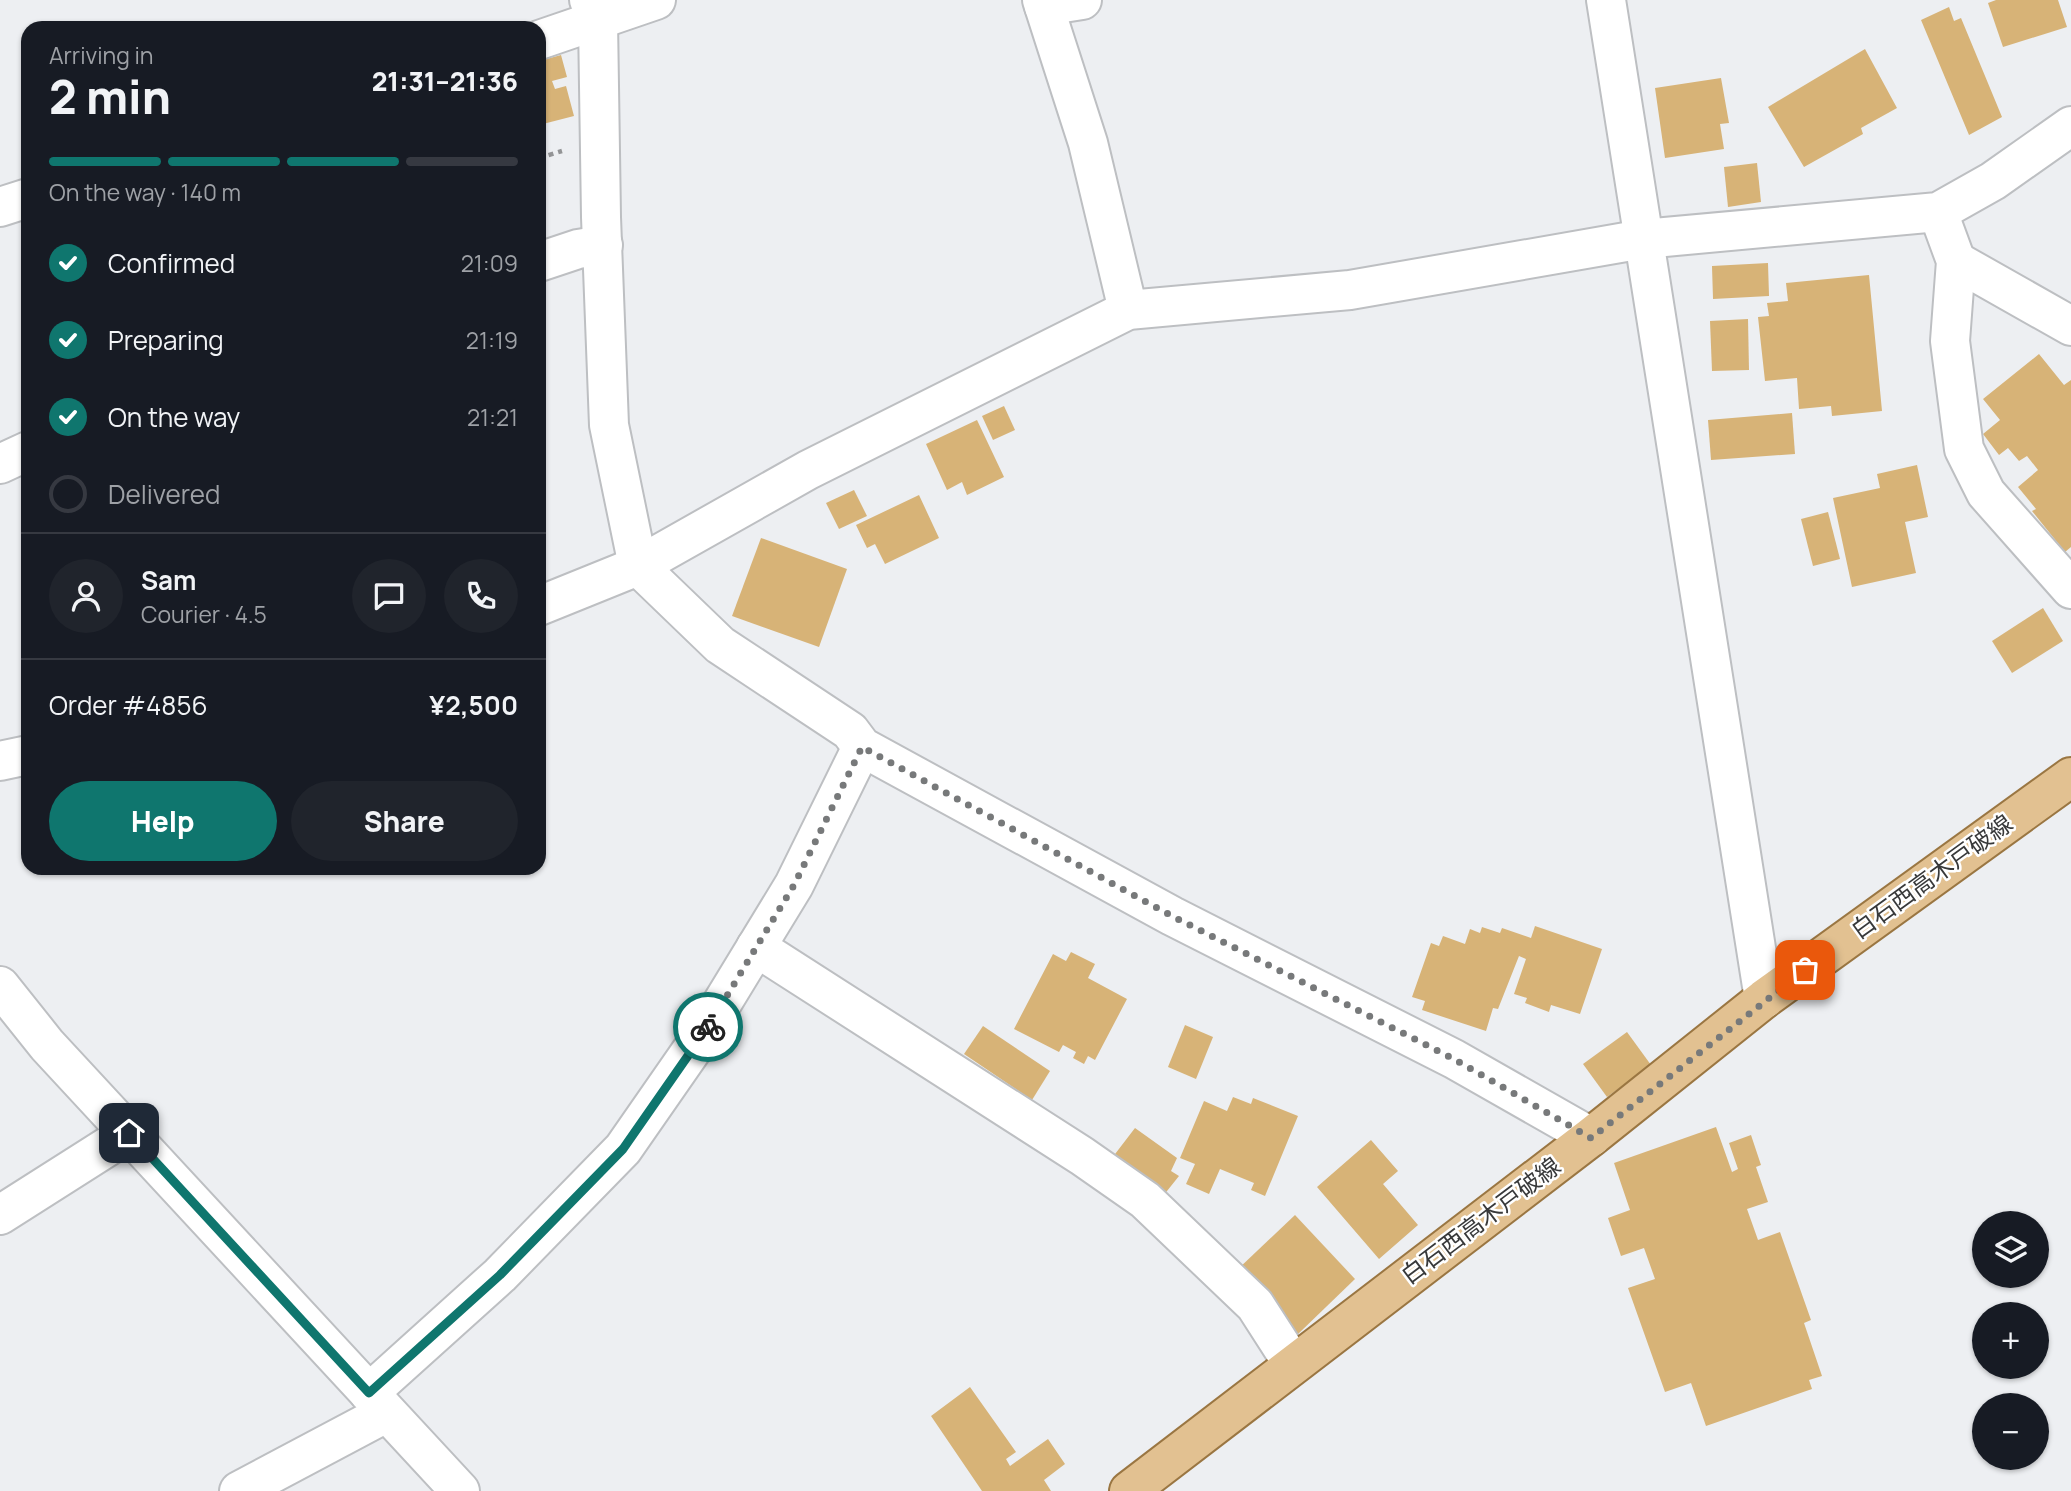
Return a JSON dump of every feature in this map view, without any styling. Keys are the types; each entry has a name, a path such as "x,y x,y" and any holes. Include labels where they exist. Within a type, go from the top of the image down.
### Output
{"main road":[{"name":"白石西高木戸破線","path":"1129,1491 1591,1138 1764,999 2071,777"}],"street":[{"path":"546,36 593,11 656,0"},
{"path":"1082,0 1043,3 1088,143 1128,310"},
{"path":"1606,0 1764,999"},
{"path":"593,11 609,425 638,566 720,645 850,731 862,747 1172,916 1454,1059 1591,1138"},
{"path":"546,603 638,566 808,470 1128,310 1350,290 1643,239 1938,212 1993,181 2071,126"},
{"path":"0,207 21,200"},
{"path":"1938,212 1956,261 1950,341 1964,449 1986,493 2071,589"},
{"path":"546,260 578,249 603,245"},
{"path":"1956,261 2071,326"},
{"path":"0,464 21,454"},
{"path":"239,1491 378,1403 623,1149 705,1031 794,885 862,747"},
{"path":"0,761 21,756"},
{"path":"756,947 1082,1156 1145,1200 1255,1305 1293,1364"},
{"path":"0,986 47,1045 460,1491"},
{"path":"0,1215 129,1133"}],"building":[{"path":"1996,0 2058,0 2067,27 2003,47 1988,3"},
{"path":"1949,7 1954,21 1961,18 2002,117 1969,135 1921,20"},
{"path":"1865,49 1897,108 1861,128 1863,134 1804,167 1768,107"},
{"path":"561,55 567,77 552,81 555,89 566,86 574,116 546,123 546,59"},
{"path":"1721,78 1729,123 1720,124 1724,149 1665,158 1655,88"},
{"path":"1757,163 1761,202 1728,207 1724,167"},
{"path":"1768,263 1769,296 1713,299 1712,266"},
{"path":"1869,275 1882,411 1832,416 1831,406 1799,409 1797,378 1765,381 1758,317 1769,316 1767,303 1788,301 1786,283"},
{"path":"1748,319 1749,370 1712,371 1710,321"},
{"path":"2039,354 2064,385 2071,380 2071,547 2065,552 2032,511 2036,509 2018,487 2038,470 2027,456 2019,461 2008,448 1999,455 1983,434 2000,420 1983,399"},
{"path":"1004,406 1015,430 993,440 982,416"},
{"path":"1792,413 1795,454 1711,460 1708,420"},
{"path":"977,420 1004,477 967,495 962,482 947,490 926,444"},
{"path":"1917,465 1928,517 1905,522 1916,573 1852,587 1833,498 1880,488 1877,474"},
{"path":"854,490 867,516 839,529 826,503"},
{"path":"919,495 939,538 885,564 875,544 867,548 856,525"},
{"path":"1828,512 1840,559 1813,566 1801,519"},
{"path":"761,538 847,569 819,647 732,616"},
{"path":"2043,608 2063,641 2012,673 1992,641"},
{"path":"1535,926 1602,949 1580,1014 1551,1005 1549,1012 1525,1003 1527,998 1514,994 1526,959 1519,956 1498,1009 1493,1008 1486,1031 1422,1010 1425,1001 1412,997 1431,943 1439,946 1443,936 1465,944 1470,929 1480,933 1482,927 1500,933 1502,928 1531,938"},
{"path":"1071,952 1095,964 1088,978 1127,999 1095,1060 1088,1056 1084,1064 1073,1058 1076,1052 1063,1045 1059,1052 1014,1029 1053,954 1066,961"},
{"path":"1185,1025 1213,1037 1196,1079 1168,1067"},
{"path":"983,1026 1050,1071 1032,1100 964,1054"},
{"path":"1627,1032 1651,1065 1607,1097 1583,1064"},
{"path":"1233,1097 1251,1104 1253,1098 1298,1116 1265,1196 1251,1190 1254,1183 1220,1169 1209,1194 1186,1184 1195,1164 1180,1158 1204,1101 1227,1111"},
{"path":"1716,1127 1732,1172 1738,1169 1729,1143 1751,1135 1761,1165 1756,1167 1768,1202 1747,1209 1758,1240 1780,1232 1811,1320 1804,1323 1822,1376 1809,1380 1812,1389 1706,1426 1691,1383 1665,1392 1628,1288 1655,1279 1644,1248 1621,1256 1608,1218 1630,1210 1614,1163"},
{"path":"1135,1128 1177,1158 1171,1171 1179,1176 1163,1196 1112,1158"},
{"path":"1371,1140 1398,1171 1383,1184 1418,1225 1379,1259 1317,1187"},
{"path":"1295,1215 1355,1279 1297,1335 1237,1270"},
{"path":"970,1387 1016,1452 1006,1459 1010,1466 1048,1439 1065,1464 1044,1480 1051,1491 982,1491 931,1416"}],"way so far":[{"path":"708,1027 794,885 862,747 1172,916 1454,1059 1591,1138 1764,999 1805,970"}],"route":[{"path":"129,1133 369,1393 500,1275 623,1149 708,1027"}]}
